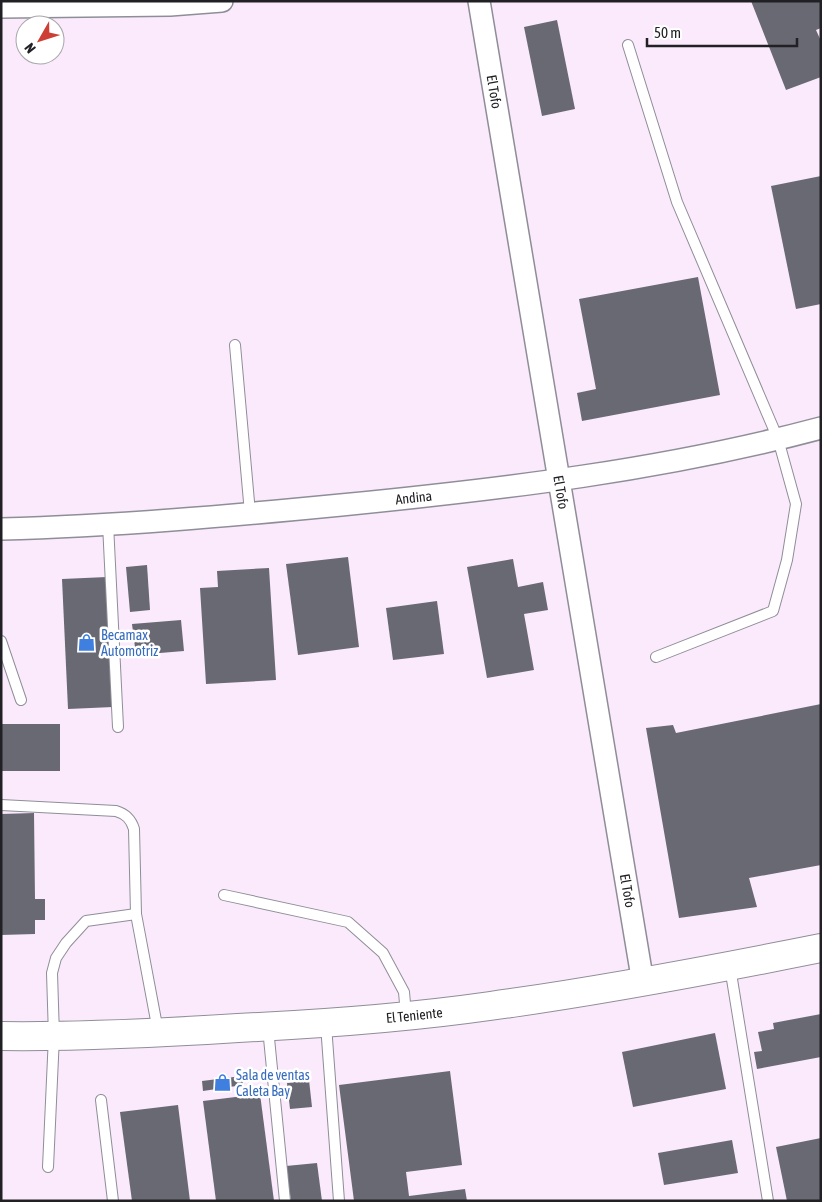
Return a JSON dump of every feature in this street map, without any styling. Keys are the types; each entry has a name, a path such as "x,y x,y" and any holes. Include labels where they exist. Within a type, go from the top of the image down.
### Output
{"main road":[{"name":"El Teniente","path":"1,1036 54,1036 268,1027 326,1024 406,1016 488,1007 643,983 821,948"}],"street":[{"path":"1,7 170,4 222,1"},
{"name":"El Tofo","path":"479,1 643,983"},
{"name":"Andina","path":"1,529 56,528 108,524 440,495 560,480 690,458 821,428"}],"lane":[{"path":"628,46 677,202 778,439 796,504 787,560 773,611 656,656"},
{"path":"235,345 250,513"},
{"path":"108,524 118,727"},
{"path":"1,641 21,700"},
{"path":"1,805 116,811 127,816 134,829 136,914 158,1032"},
{"path":"224,895 348,922 383,953 404,992 406,1016"},
{"path":"48,1167 54,1036 52,973 56,958 86,920 136,914"},
{"path":"729,966 768,1201"},
{"path":"326,1024 339,1201"},
{"path":"268,1027 285,1201"},
{"path":"101,1100 113,1201"}],"shaded area":[{"path":"1,1 821,1 821,1201 1,1201"}],"building":[{"path":"751,1 821,1 821,28 816,30 821,41 821,77 786,90"},
{"path":"557,20 575,109 542,116 524,27"},
{"path":"821,176 821,304 796,309 771,186"},
{"path":"698,277 720,395 582,421 577,393 596,389 579,299"},
{"path":"348,557 359,647 298,655 286,564"},
{"path":"513,559 518,587 543,582 548,610 524,614 534,670 487,678 467,567"},
{"path":"147,565 150,610 130,612 126,567"},
{"path":"269,568 276,680 206,684 200,588 218,587 217,571"},
{"name":"Becamax Automotriz","path":"107,577 113,707 68,709 62,579"},
{"path":"437,601 444,654 393,660 386,608"},
{"path":"181,620 184,651 136,655 132,624"},
{"path":"821,704 821,865 749,878 757,907 679,918 646,728 673,725 676,733"},
{"path":"1,724 60,724 60,771 1,771"},
{"path":"34,813 35,899 45,899 45,920 35,920 35,934 1,935 1,814"},
{"path":"821,1014 821,1057 757,1069 754,1052 762,1051 758,1032 774,1029 773,1023"},
{"path":"715,1033 726,1089 633,1107 622,1052"},
{"path":"450,1071 462,1165 406,1172 409,1196 465,1189 467,1201 354,1201 339,1085"},
{"name":"Sala de ventas Caleta Bay","path":"242,1076 243,1085 203,1091 202,1081"},
{"path":"309,1080 312,1107 290,1109 287,1083"},
{"path":"260,1094 274,1201 216,1201 203,1101"},
{"path":"178,1105 190,1201 132,1201 120,1112"},
{"path":"821,1138 821,1201 787,1201 776,1147"},
{"path":"732,1140 738,1173 664,1185 658,1153"},
{"path":"317,1163 322,1201 291,1201 286,1166"}],"place":[{"name":"Becamax Automotriz","path":"87,643"},
{"name":"Sala de ventas Caleta Bay","path":"222,1083"}]}
